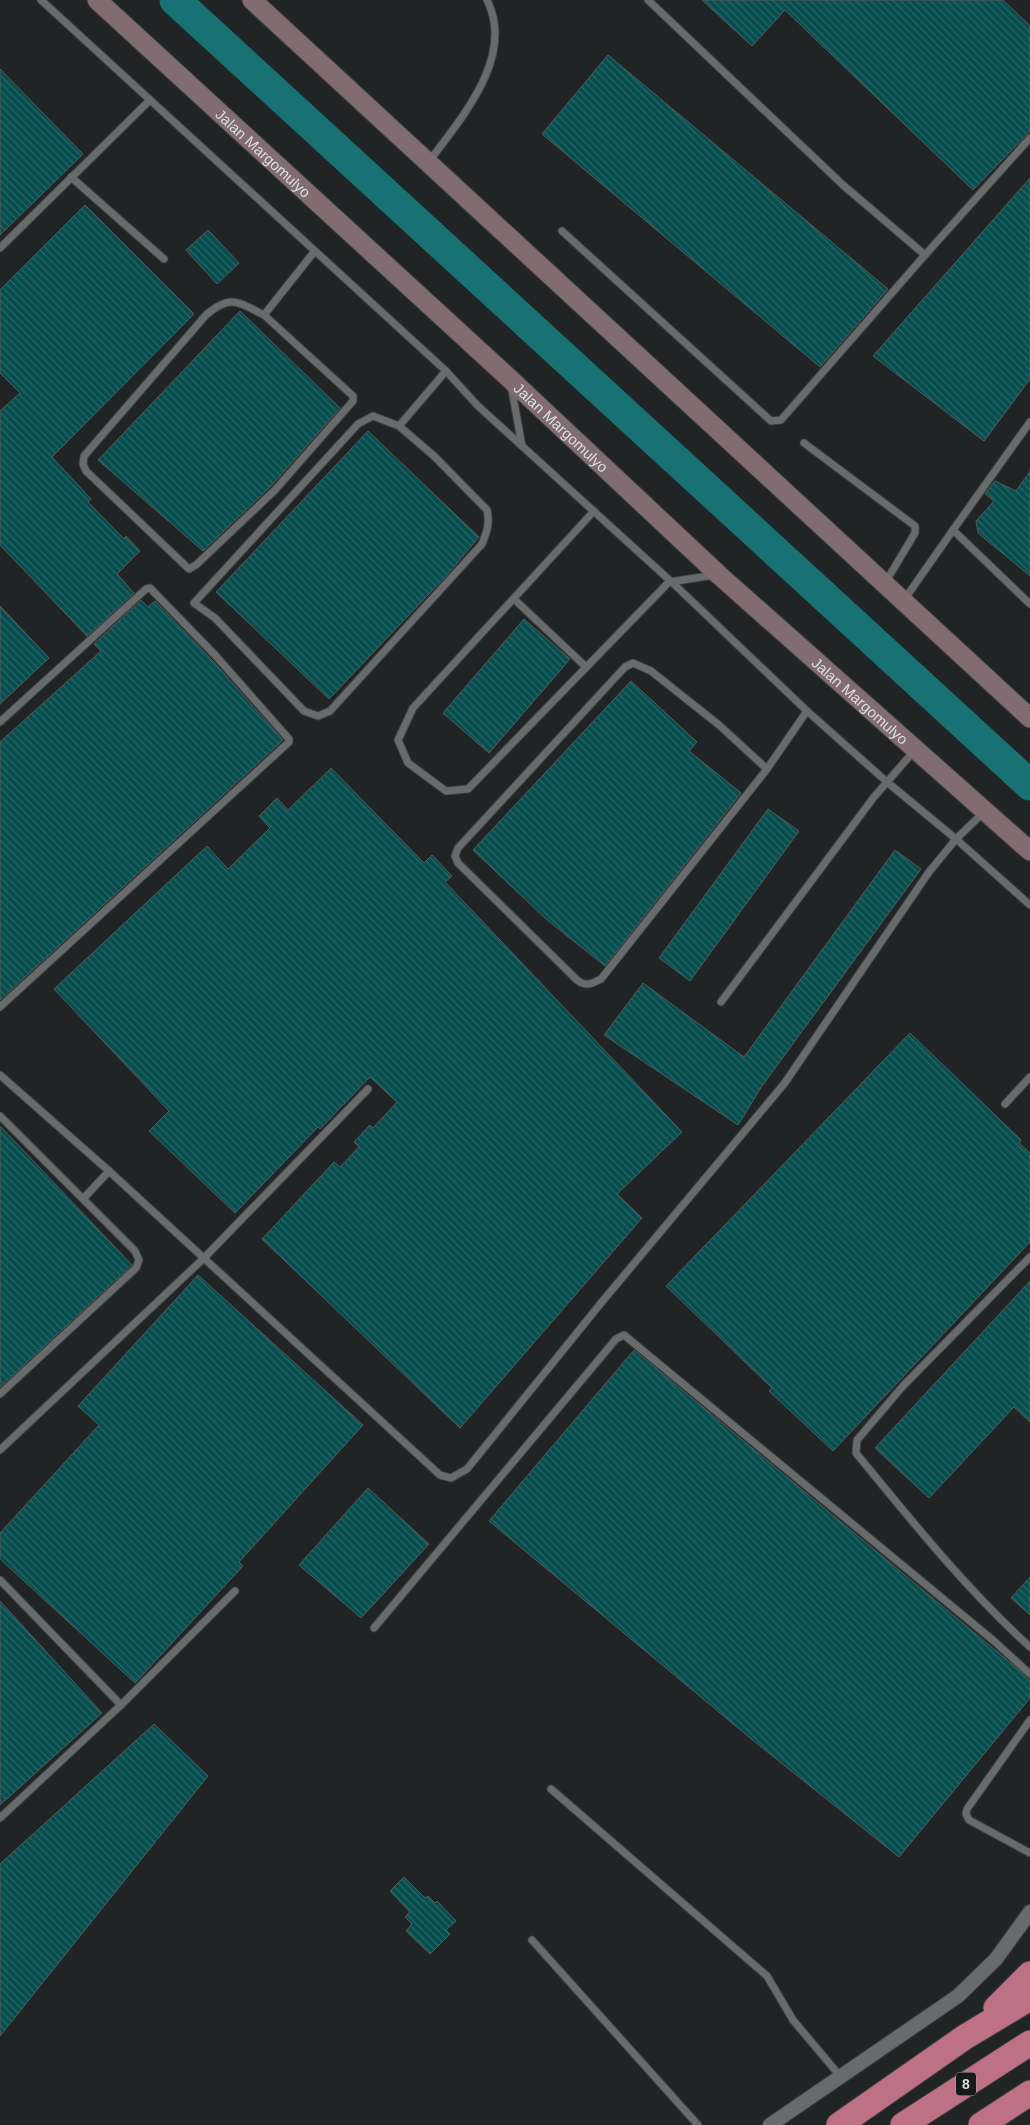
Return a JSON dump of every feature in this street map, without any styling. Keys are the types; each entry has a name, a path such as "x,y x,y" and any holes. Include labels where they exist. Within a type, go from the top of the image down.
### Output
{"highway":[{"path":"965,2038 1030,1974"},
{"path":"839,2125 965,2038 1030,1998"},
{"name":"8","path":"903,2125 1030,2043"},
{"path":"981,2125 1030,2093"}],"main road":[{"name":"Jalan Margomulyo","path":"97,0 510,379 719,575 1030,851"},
{"path":"252,0 1030,717"}],"street":[{"path":"770,2125 958,1996 996,1959 1030,1912"}],"lane":[{"path":"41,0 446,372 478,406 808,710 887,782 956,839 1030,905"},
{"path":"428,163 478,92 490,63 495,40 494,13 487,0"},
{"path":"648,0 843,185 926,255"},
{"path":"0,248 150,100"},
{"path":"562,231 771,421 781,420 1030,138"},
{"path":"71,177 164,259"},
{"path":"264,315 314,252"},
{"path":"227,301 238,302 264,315 353,396 353,401 275,490 196,565 189,569 86,471 83,464 84,456 206,315 227,301"},
{"path":"399,426 446,372"},
{"path":"510,379 522,447"},
{"path":"373,416 399,426 434,456 487,510 489,519 487,532 482,544 330,711 318,716 304,712 216,618 194,603 358,424 373,416"},
{"path":"904,600 1030,422"},
{"path":"804,443 911,521 915,526 916,533 885,583"},
{"path":"594,511 413,708 398,740 408,763 446,792 468,788 669,582 719,575"},
{"path":"953,530 1030,604"},
{"path":"0,722 150,588 215,655 289,739 289,742 0,1007"},
{"path":"514,599 586,666"},
{"path":"767,769 719,725 651,671 633,664 625,667 458,848 455,856 458,863 576,980 583,985 592,984 601,979 767,769 808,710"},
{"path":"721,1002 887,782 916,748"},
{"path":"0,1075 109,1171 440,1475 451,1478 467,1470 601,1303 784,1084 929,872 956,839 985,811"},
{"path":"1005,1104 1030,1077"},
{"path":"0,1450 203,1258 368,1089"},
{"path":"0,1116 84,1198 135,1252 140,1260 136,1268 0,1394"},
{"path":"84,1198 109,1171"},
{"path":"1030,1257 903,1386 857,1440 855,1448 856,1453 900,1506 995,1615 1030,1647"},
{"path":"374,1628 616,1339 624,1335 994,1641 1030,1674"},
{"path":"0,1580 121,1705"},
{"path":"0,1818 121,1705 235,1591"},
{"path":"1030,1720 967,1809 966,1814 969,1820 1030,1853"},
{"path":"551,1789 767,1976 793,2020 840,2076"},
{"path":"532,1940 698,2125"}],"building":[{"path":"702,0 1003,0 1030,26 1030,131 973,190 785,10 752,46"},
{"path":"608,55 888,289 820,367 542,134"},
{"path":"0,69 83,154 0,235"},
{"path":"1030,178 1030,379 984,441 873,356"},
{"path":"85,205 194,314 52,457 91,499 88,502 124,539 126,536 140,551 117,574 134,593 87,636 0,545 0,411 20,393 0,373 0,290"},
{"path":"208,230 239,263 217,284 186,250"},
{"path":"240,311 340,408 271,486 203,551 98,460"},
{"path":"368,431 479,537 446,576 329,699 216,592"},
{"path":"1030,471 1030,576 978,533 976,521 994,501 985,494 995,481 1016,491"},
{"path":"141,600 148,607 155,601 211,659 283,740 0,1000 0,742 101,651 94,644"},
{"path":"0,606 49,658 0,704"},
{"path":"524,619 570,659 489,753 443,713"},
{"path":"631,681 697,742 689,751 741,793 605,966 547,920 473,850"},
{"path":"331,768 424,863 432,855 452,876 445,882 682,1132 617,1194 642,1218 460,1428 262,1239 334,1162 340,1167 359,1147 354,1142 370,1125 373,1128 397,1102 370,1077 320,1129 318,1127 235,1213 149,1131 169,1111 54,989 207,846 228,869 270,828 259,816 277,798 288,810"},
{"path":"768,809 799,831 690,981 659,958"},
{"path":"895,850 921,869 762,1086 738,1125 604,1035 643,983 744,1057"},
{"path":"910,1033 1021,1140 1019,1143 1030,1153 1030,1242 833,1451 769,1391 772,1388 666,1286"},
{"path":"0,1126 132,1265 0,1387"},
{"path":"198,1275 363,1425 239,1562 243,1566 135,1683 0,1559 0,1533 99,1425 78,1406"},
{"path":"1030,1281 1030,1422 1014,1407 929,1498 875,1448"},
{"path":"634,1350 1030,1679 1030,1698 899,1857 755,1742 489,1521"},
{"path":"368,1488 429,1544 361,1618 299,1565"},
{"path":"1030,1577 1030,1615 1011,1598"},
{"path":"0,1601 102,1713 0,1805"},
{"path":"154,1724 208,1776 0,2036 0,1864"},
{"path":"404,1877 425,1898 428,1896 435,1903 437,1901 456,1921 446,1930 450,1934 430,1954 406,1931 412,1924 405,1917 410,1912 390,1891"}],"waterway":[{"path":"175,0 1030,785"}]}
